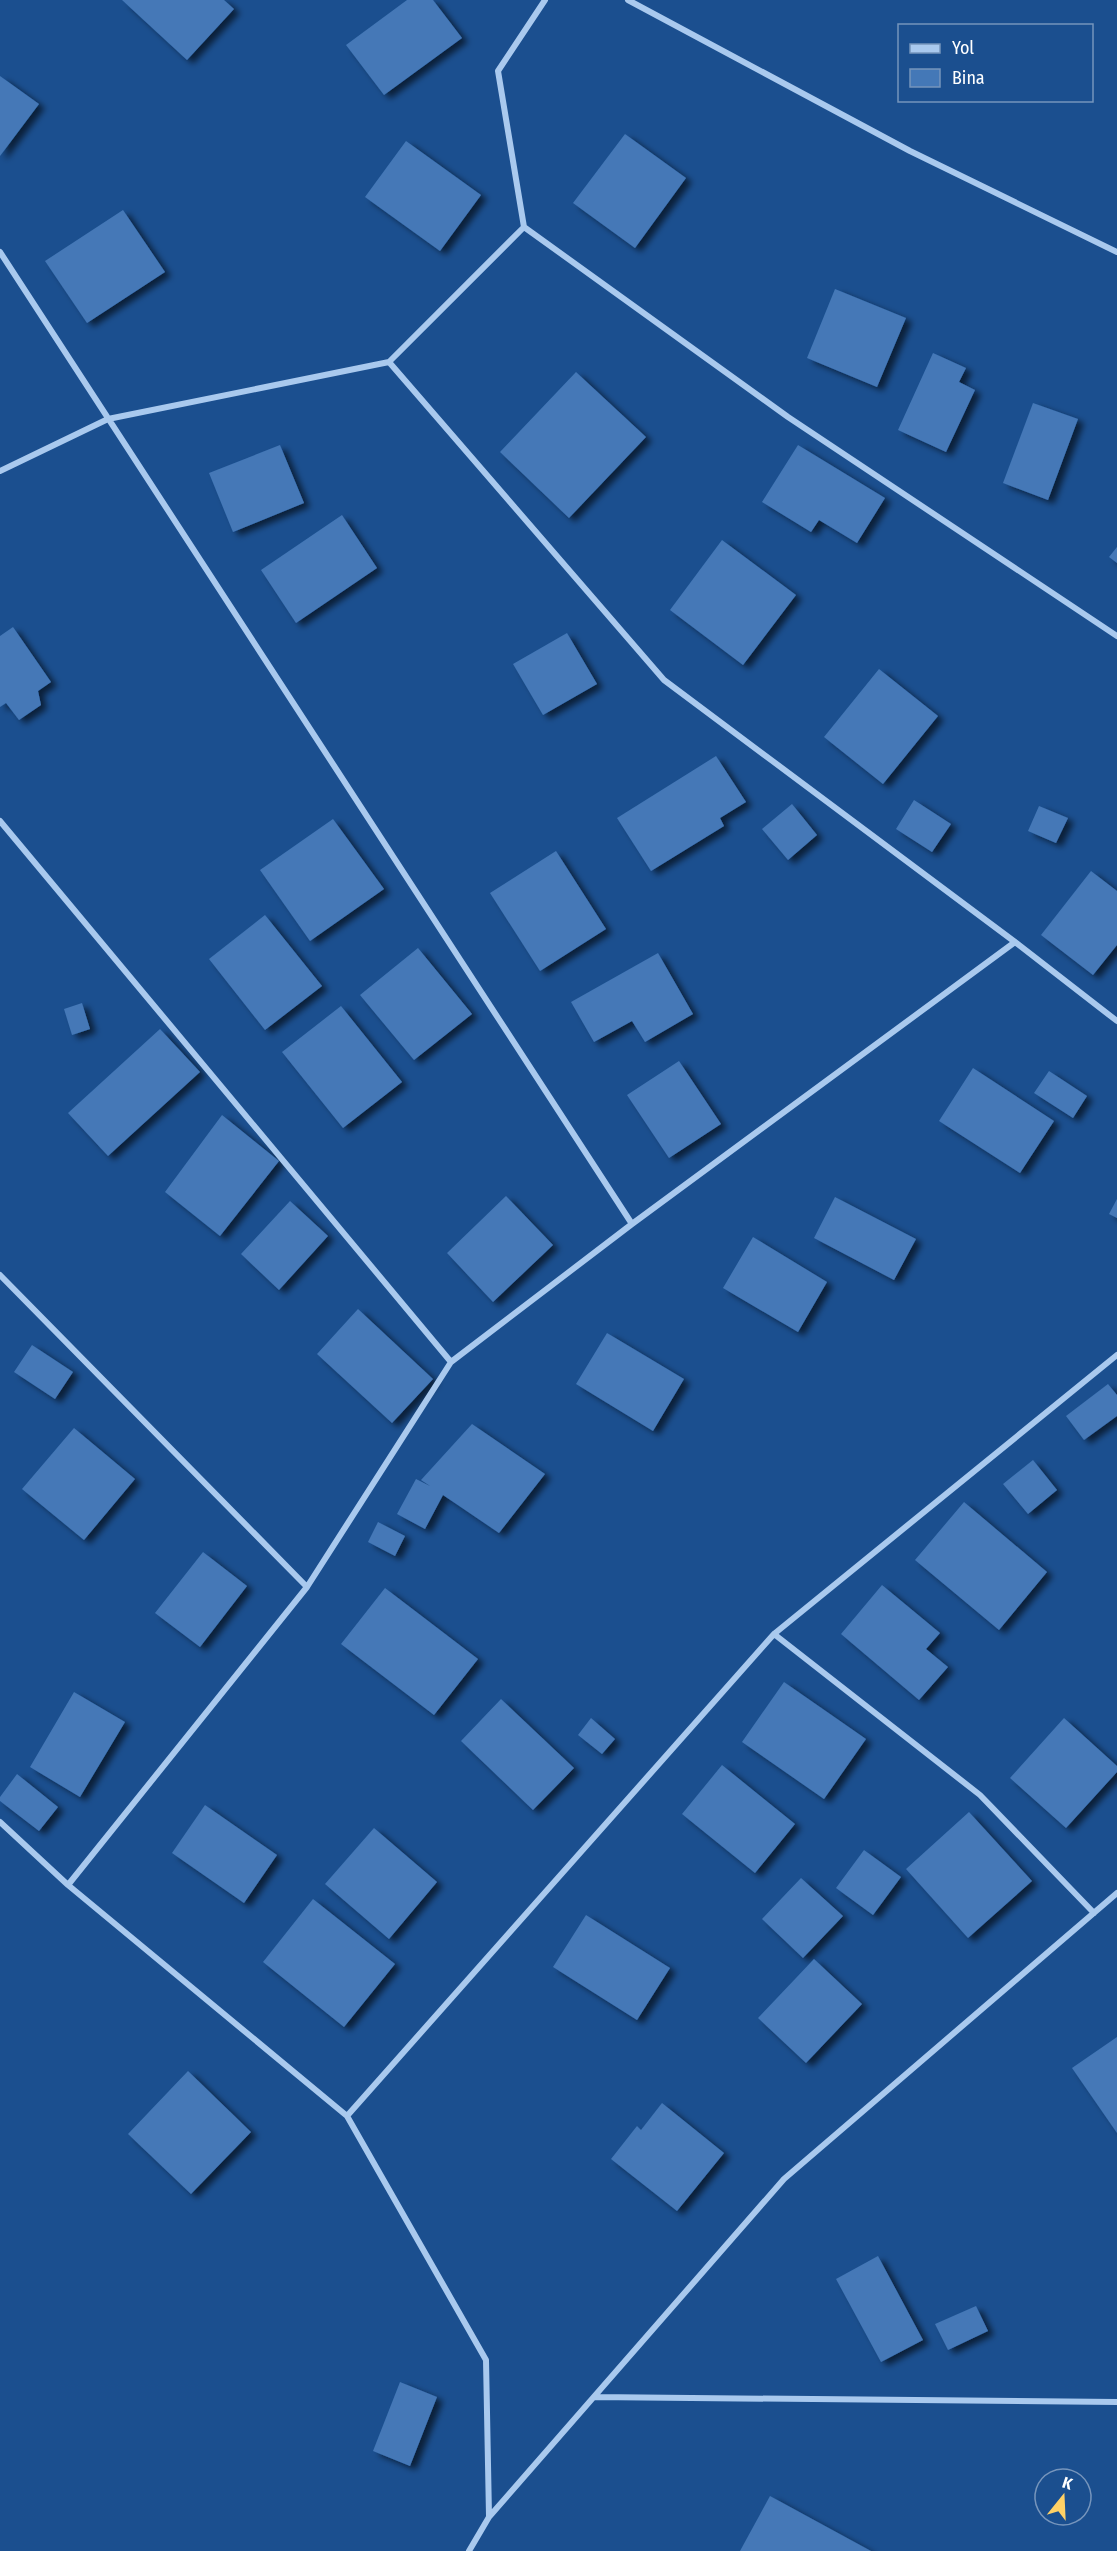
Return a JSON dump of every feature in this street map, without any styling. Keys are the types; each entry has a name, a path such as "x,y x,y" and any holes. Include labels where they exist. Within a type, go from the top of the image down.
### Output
{"street":[{"path":"544,0 498,71 524,228 788,417 1117,636"},
{"path":"628,0 910,151 1117,252"},
{"path":"0,471 108,419 389,362 524,228"},
{"path":"0,252 632,1224"},
{"path":"389,362 664,680 1117,1021"},
{"path":"0,821 451,1362"},
{"path":"68,1885 307,1587 451,1362 632,1224 1015,942"},
{"path":"0,1275 307,1587"},
{"path":"347,2116 774,1634 1117,1355"},
{"path":"774,1634 980,1795 1094,1913"},
{"path":"0,1822 68,1885 347,2116 486,2360 489,2517"},
{"path":"469,2551 489,2517 784,2179 1117,1893"},
{"path":"594,2397 1117,2402"}],"building":[{"path":"122,0 224,0 234,9 187,60"},
{"path":"407,0 433,0 462,38 384,95 346,45"},
{"path":"0,76 39,104 0,156"},
{"path":"625,134 686,178 635,248 573,203"},
{"path":"406,141 481,195 440,251 365,197"},
{"path":"123,210 165,272 87,323 45,261"},
{"path":"835,289 906,318 877,387 807,358"},
{"path":"933,353 966,368 959,382 975,390 946,452 898,430"},
{"path":"576,372 646,437 569,518 500,452"},
{"path":"1033,403 1078,419 1048,500 1003,483"},
{"path":"280,445 304,503 233,532 209,473"},
{"path":"798,445 885,498 857,543 819,520 811,532 762,502"},
{"path":"342,515 377,568 296,623 261,570"},
{"path":"722,540 796,595 743,665 670,610"},
{"path":"1117,547 1117,563 1109,557"},
{"path":"13,627 51,682 38,691 41,705 19,720 6,703 0,707 0,636"},
{"path":"567,633 597,684 543,715 513,664"},
{"path":"879,669 938,716 883,784 824,737"},
{"path":"716,756 746,802 720,818 724,826 651,871 617,818"},
{"path":"914,800 951,824 932,852 896,829"},
{"path":"792,804 817,835 788,860 762,829"},
{"path":"1039,806 1068,818 1056,843 1028,831"},
{"path":"333,819 384,889 310,941 260,870"},
{"path":"556,851 606,929 540,971 490,893"},
{"path":"1091,871 1117,891 1117,945 1093,975 1041,935"},
{"path":"265,915 322,986 265,1030 209,959"},
{"path":"418,948 472,1014 414,1060 360,995"},
{"path":"658,953 693,1014 645,1042 632,1021 594,1042 571,1002"},
{"path":"82,1003 90,1029 72,1035 64,1009"},
{"path":"341,1006 402,1082 343,1128 282,1052"},
{"path":"160,1029 200,1072 108,1156 68,1113"},
{"path":"679,1061 721,1124 669,1158 627,1095"},
{"path":"973,1068 1054,1121 1020,1173 939,1121"},
{"path":"1049,1071 1087,1096 1073,1118 1034,1093"},
{"path":"222,1115 279,1161 220,1236 165,1192"},
{"path":"506,1196 553,1245 493,1302 447,1253"},
{"path":"835,1197 916,1239 894,1280 814,1238"},
{"path":"1117,1199 1117,1218 1109,1214"},
{"path":"290,1201 328,1236 279,1290 241,1254"},
{"path":"753,1237 827,1282 798,1332 723,1288"},
{"path":"358,1309 433,1379 392,1423 317,1354"},
{"path":"607,1333 684,1379 653,1431 576,1384"},
{"path":"32,1345 73,1372 55,1399 14,1372"},
{"path":"1108,1384 1117,1395 1117,1416 1084,1440 1066,1416"},
{"path":"472,1424 545,1474 499,1533 443,1495 425,1529 397,1514 416,1479 430,1486 421,1480"},
{"path":"74,1428 135,1479 84,1540 22,1489"},
{"path":"1033,1460 1057,1490 1028,1514 1003,1484"},
{"path":"964,1502 1047,1572 999,1630 915,1560"},
{"path":"378,1522 405,1536 395,1556 368,1542"},
{"path":"203,1552 247,1586 200,1647 155,1613"},
{"path":"882,1585 940,1633 926,1649 948,1667 919,1700 841,1634"},
{"path":"385,1588 478,1659 434,1715 341,1644"},
{"path":"784,1682 866,1739 824,1799 742,1742"},
{"path":"74,1692 125,1722 80,1797 30,1767"},
{"path":"501,1699 574,1768 533,1810 461,1741"},
{"path":"591,1718 615,1739 602,1754 578,1735"},
{"path":"1064,1718 1117,1766 1117,1772 1066,1828 1010,1778"},
{"path":"722,1765 795,1824 755,1873 682,1814"},
{"path":"17,1774 58,1807 39,1831 0,1801 0,1797"},
{"path":"205,1805 277,1855 244,1903 172,1853"},
{"path":"969,1812 1032,1881 968,1938 906,1869"},
{"path":"374,1828 437,1882 389,1939 325,1884"},
{"path":"864,1850 901,1877 873,1915 836,1888"},
{"path":"801,1878 843,1916 803,1958 762,1919"},
{"path":"313,1899 395,1964 344,2027 263,1962"},
{"path":"586,1915 670,1968 637,2020 553,1967"},
{"path":"814,1959 862,2004 806,2063 758,2018"},
{"path":"1117,2037 1117,2133 1072,2068"},
{"path":"188,2071 251,2132 191,2194 128,2134"},
{"path":"662,2103 724,2153 677,2211 611,2159 637,2126 641,2130"},
{"path":"878,2256 923,2340 881,2362 836,2279"},
{"path":"976,2306 988,2331 948,2350 935,2324"},
{"path":"400,2382 437,2397 410,2466 373,2451"},
{"path":"770,2496 871,2551 740,2551"}]}
